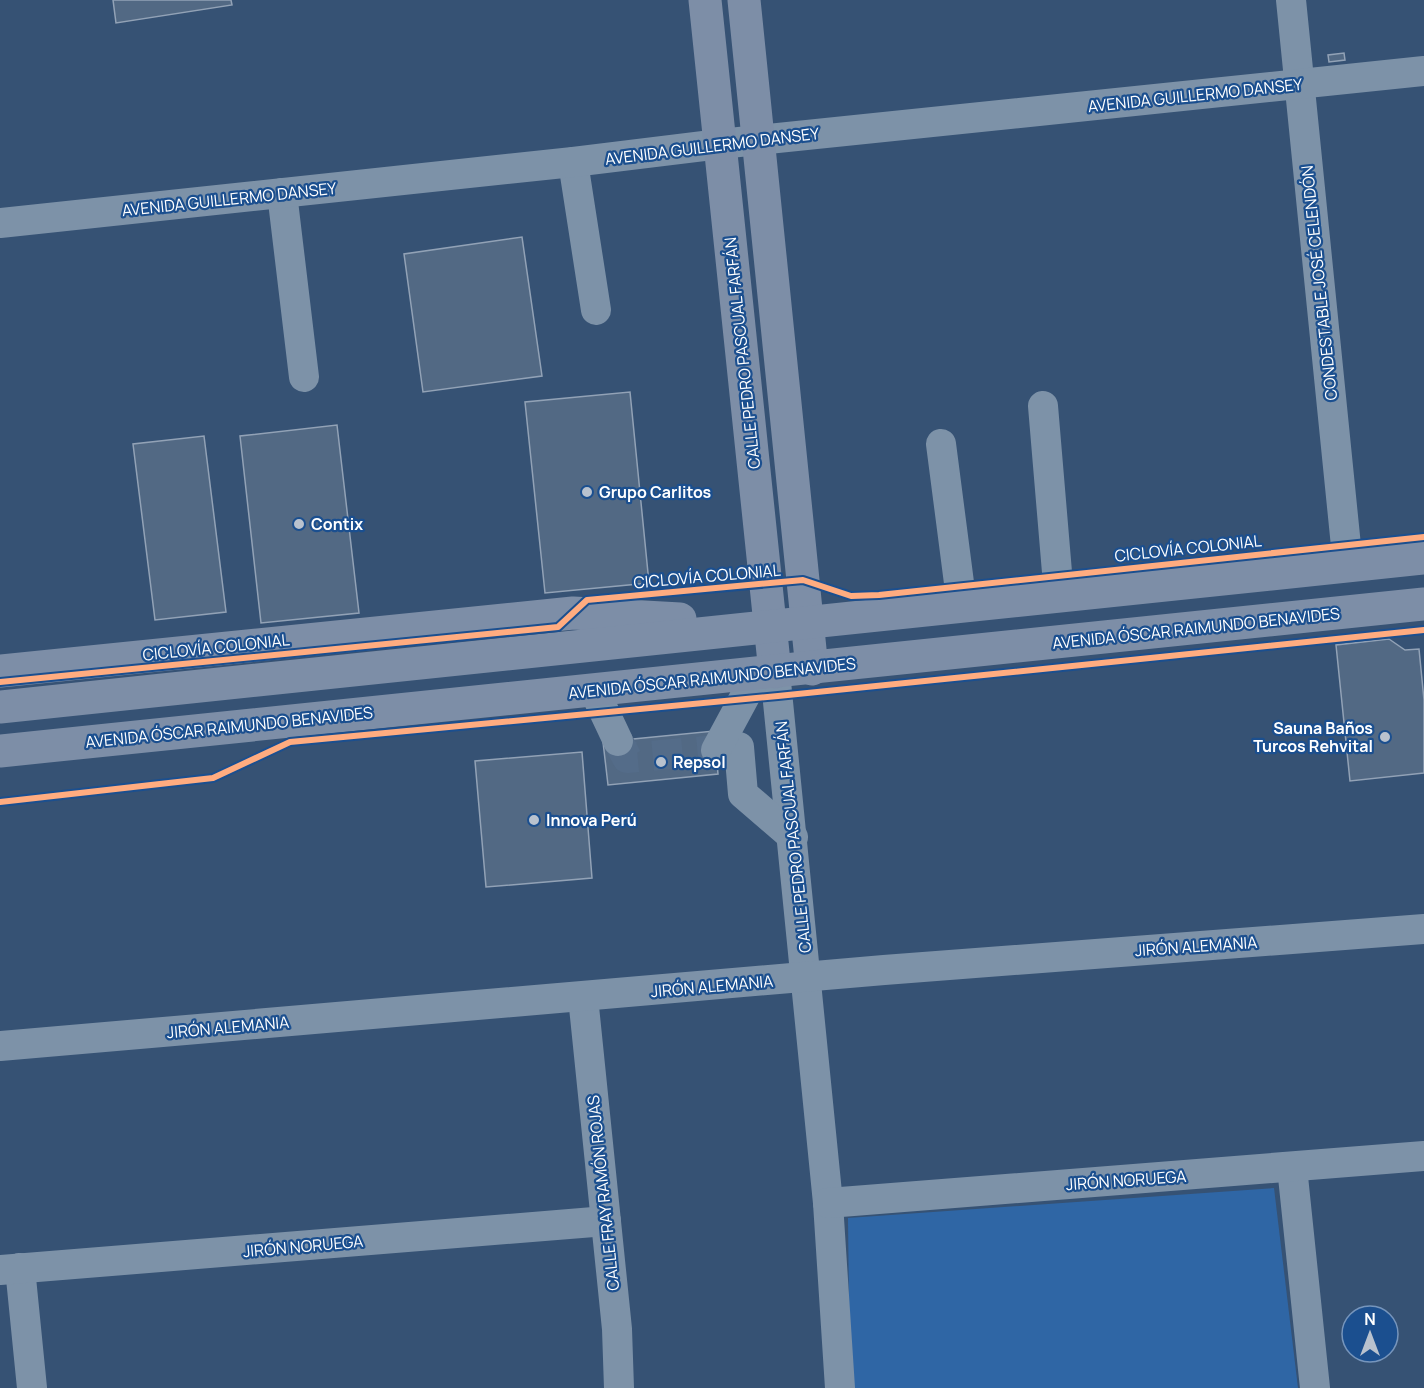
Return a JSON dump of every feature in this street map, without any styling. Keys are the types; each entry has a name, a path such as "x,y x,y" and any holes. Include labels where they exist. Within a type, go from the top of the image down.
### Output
{"main road":[{"name":"CALLE PEDRO PASCUAL FARFÁN","path":"705,0 771,625 766,673"},
{"path":"744,0 812,669"},
{"path":"0,707 1424,558"},
{"name":"AVENIDA ÓSCAR RAIMUNDO BENAVIDES","path":"0,751 812,669 1424,604"},
{"path":"0,671 573,613 771,625"}],"street":[{"name":"CONDESTABLE JOSÉ CELENDÓN","path":"1291,0 1348,566"},
{"name":"AVENIDA GUILLERMO DANSEY","path":"0,223 282,194 720,144 1424,71"},
{"path":"573,162 596,310"},
{"path":"282,194 304,377"},
{"path":"1043,406 1059,596"},
{"path":"941,444 962,606"},
{"path":"766,673 727,748 743,794 793,837"},
{"name":"CALLE PEDRO PASCUAL FARFÁN","path":"766,673 781,718 828,1203 840,1388"},
{"path":"594,690 618,741"},
{"path":"727,748 762,736 781,718"},
{"name":"JIRÓN ALEMANIA","path":"0,1046 583,998 806,977 1424,929"},
{"name":"CALLE FRAY RAMÓN ROJAS","path":"583,998 617,1329 619,1388"},
{"name":"JIRÓN NORUEGA","path":"828,1203 1424,1156"},
{"path":"1292,1167 1315,1388"},
{"name":"JIRÓN NORUEGA","path":"10,1269 606,1221"},
{"path":"10,1269 32,1388"}],"shaded area":[{"path":"1274,1188 1298,1388 850,1388 848,1218"}],"building":[{"path":"113,0 231,0 232,5 116,23"},
{"path":"1344,53 1345,60 1329,62 1328,55"},
{"path":"522,237 542,376 423,392 404,254"},
{"name":"Grupo Carlitos","path":"630,392 649,583 545,593 525,402"},
{"name":"Contix","path":"337,425 359,613 261,623 240,436"},
{"path":"204,436 226,612 155,620 133,444"},
{"name":"Sauna Baños Turcos Rehvital","path":"1389,639 1405,650 1419,649 1424,700 1424,773 1350,781 1336,645"},
{"name":"Repsol","path":"714,731 718,774 608,785 603,742"},
{"name":"Innova Perú","path":"582,752 592,878 486,887 475,761"}],"tunnel":[{"path":"618,741 627,758 716,750"}],"cycle path":[{"name":"CICLOVÍA COLONIAL","path":"0,682 558,627 587,600 803,580 851,596 879,595 1424,537"},
{"path":"0,802 213,778 290,742 778,696 1424,630"}],"place":[{"name":"Grupo Carlitos","path":"587,492"},
{"name":"Contix","path":"299,524"},
{"name":"Sauna Baños Turcos Rehvital","path":"1385,737"},
{"name":"Repsol","path":"661,762"},
{"name":"Innova Perú","path":"534,820"}]}
